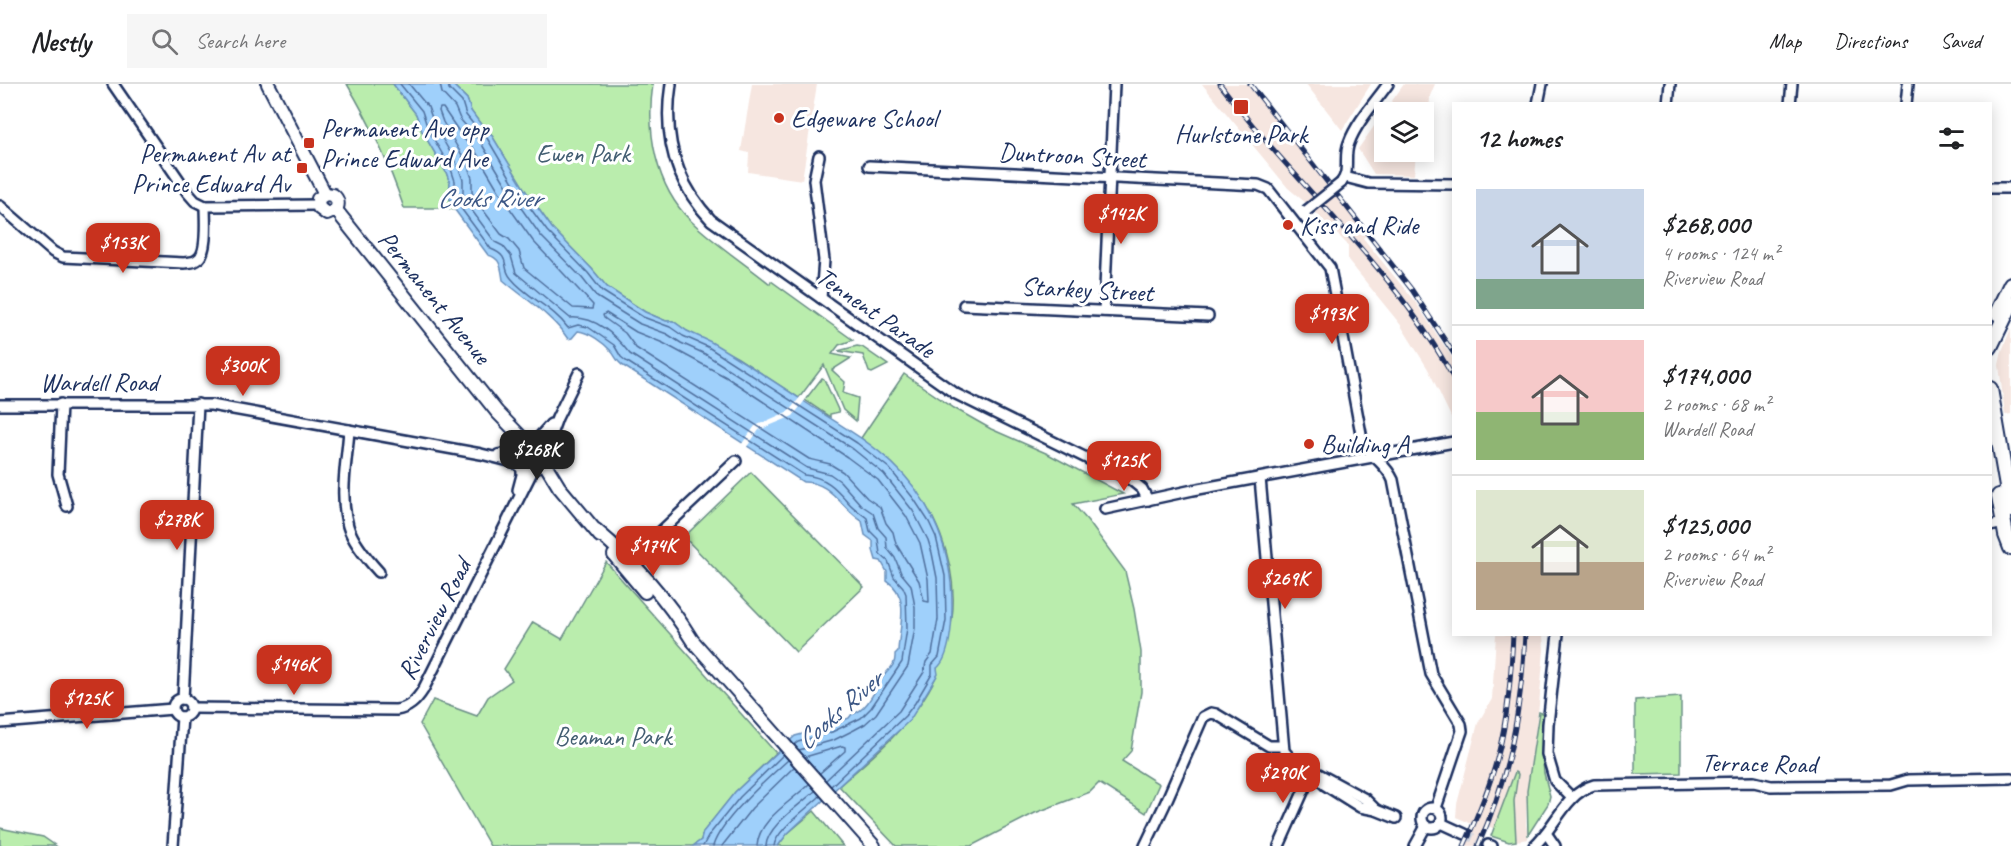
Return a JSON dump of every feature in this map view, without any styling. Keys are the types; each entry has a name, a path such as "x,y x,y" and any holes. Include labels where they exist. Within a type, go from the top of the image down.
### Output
{"highway":[{"path":"1992,322 2011,284"},
{"path":"1992,343 2011,304"},
{"path":"1992,401 2011,510"},
{"path":"1992,457 2002,525 2011,548"}],"main road":[{"path":"268,84 325,194"},
{"path":"325,194 331,194 337,199 338,205 336,210 330,213 324,213 318,205 320,197 325,194"},
{"name":"Permanent Avenue","path":"336,210 497,412 529,457"},
{"path":"529,457 559,487 596,530 630,562 681,622 692,640 874,846"}],"street":[{"path":"113,84 195,201 205,206 318,205"},
{"name":"Tennent Parade","path":"671,84 667,120 671,144 684,181 711,220 956,394 1131,480 1142,489 1148,500"},
{"path":"1104,311 1114,84"},
{"path":"1294,221 1343,180 1350,139 1388,84"},
{"path":"1538,102 1542,84"},
{"path":"1668,102 1670,84"},
{"path":"1790,102 1792,84"},
{"path":"1906,102 1908,84"},
{"path":"819,156 814,180 824,260 821,298"},
{"name":"Duntroon Street","path":"869,166 1110,177 1262,186 1268,189 1330,268 1362,439 1366,448 1381,462 1393,480 1431,674 1461,724 1462,731 1436,808"},
{"path":"1343,180 1368,183 1452,184"},
{"path":"1992,188 2011,188"},
{"path":"0,206 53,252 63,257 194,262 201,255 204,243 205,206"},
{"name":"Starkey Street","path":"964,305 1208,316"},
{"path":"529,457 557,418 579,373"},
{"path":"61,404 57,474 67,506"},
{"path":"183,699 198,404"},
{"name":"Wardell Road","path":"0,405 198,404 350,429 481,454 529,457"},
{"path":"529,457 557,418"},
{"path":"350,429 344,500 348,528 379,572"},
{"path":"1105,509 1452,442"},
{"name":"Riverview Road","path":"191,708 396,710 413,704 423,690 511,513 529,457"},
{"path":"630,562 736,461"},
{"path":"1260,478 1284,751 1288,758 1365,799 1376,810 1396,818"},
{"path":"1558,636 1547,754 1555,781 1572,798"},
{"path":"183,699 190,703 191,708 189,714 182,717 175,714 173,709 176,701 183,699"},
{"path":"0,723 173,709"},
{"path":"1145,846 1203,717 1211,713 1216,714 1269,746 1283,746"},
{"path":"173,846 182,717"},
{"path":"1279,846 1312,772"},
{"name":"Terrace Road","path":"1534,846 1572,798 1585,788 1604,785 1754,782 1772,786 1891,785 1908,780 2011,778"},
{"path":"1436,808 1441,813 1441,823 1434,828 1426,826 1422,821 1424,811 1436,808"},
{"path":"1441,823 1465,834"},
{"path":"1415,846 1426,826"},
{"path":"1546,833 1555,846"}],"shaded area":[{"name":"Edgeware School","path":"752,84 817,84 802,180 748,172 749,153 741,151"},
{"path":"1202,84 1247,84 1366,235 1363,238 1416,303 1452,357 1452,419 1428,369 1400,324 1348,260 1348,245 1288,188"},
{"path":"1306,84 1371,84 1342,130"},
{"path":"1404,84 1435,84 1430,102 1391,102"},
{"path":"1374,126 1374,162 1415,162 1414,175 1374,174 1358,149"},
{"path":"2011,328 2011,414 2005,415 1999,365"},
{"path":"1496,636 1543,636 1539,705 1527,791 1528,839 1516,841 1514,800 1518,774 1514,773 1495,829 1485,825 1475,846 1462,846 1472,824 1456,817 1457,804 1478,723 1492,699"}],"green space":[{"path":"347,84 393,84 416,114 422,131 446,172 450,183 449,197 455,210 404,208 379,144"},
{"name":"Ewen Park","path":"452,84 653,84 652,139 661,175 669,191 691,221 710,238 770,284 771,281 853,340 839,345 832,354 851,358 832,370 845,382 843,393 858,398 856,421 843,410 824,365 799,398 738,358 673,321 666,321 645,312 607,287 552,228 525,190 491,134 471,111 467,99"},
{"path":"857,346 888,365 872,373 869,372 863,355 838,351"},
{"path":"904,374 954,408 991,429 1048,454 1123,494 1073,504 1125,571 1134,609 1141,652 1141,692 1131,751 1122,761 1159,784 1146,813 1099,783 1090,792 1035,813 971,846 896,846 839,786 900,730 920,704 936,677 952,619 952,577 932,515 908,480 893,464 861,438"},
{"path":"822,378 839,412 830,414 830,417 805,400"},
{"path":"751,472 864,587 796,652 684,537"},
{"name":"Beaman Park","path":"606,562 776,753 735,792 703,832 701,840 693,846 490,846 420,724 433,700 477,716 488,697 512,680 504,669 533,622 562,639"},
{"path":"1681,697 1681,773 1635,774 1635,700"},
{"path":"1539,712 1544,714 1542,749 1544,773 1550,796 1548,804 1528,835 1527,791"},
{"path":"1515,772 1518,774 1514,801 1516,841 1509,842 1491,836"},
{"path":"814,811 843,846 778,846 787,834"},
{"path":"0,828 43,837 56,846 0,846"}],"water":[{"name":"Cooks River","path":"393,84 452,84 467,99 471,111 491,134 525,190 552,228 607,287 645,312 666,321 673,321 687,331 711,342 864,440 907,479 930,512 944,548 951,588 952,614 949,640 945,657 937,668 938,674 910,720 787,834 778,846 693,846 701,840 703,832 735,792 795,736 829,727 862,709 893,665 895,654 898,651 901,604 899,595 887,581 887,572 881,561 876,560 873,541 865,535 862,521 828,490 813,483 803,482 622,365 600,341 578,331 568,339 546,315 503,280 496,258 488,255 455,210 449,197 450,183 446,172 422,131 416,114"}],"pier":[{"path":"801,396 806,399 793,416 759,430 746,448 741,445 755,426 789,411"}],"tunnel":[{"path":"1465,834 1488,845"}],"railway":[{"path":"1220,84 1403,300 1430,338 1452,376"},
{"path":"1250,84 1412,290 1452,351"},
{"path":"1464,846 1494,770 1501,744 1508,697 1513,636"},
{"path":"1478,846 1498,794 1512,743 1517,717 1525,636"}],"place":[{"name":"Hurlstone Park","path":"1241,107"},
{"name":"Edgeware School","path":"779,118"},
{"name":"Permanent Ave opp Prince Edward Ave","path":"309,143"},
{"name":"Permanent Av at Prince Edward Av","path":"302,168"},
{"name":"Kiss and Ride","path":"1288,225"},
{"name":"Building A","path":"1309,444"}]}
